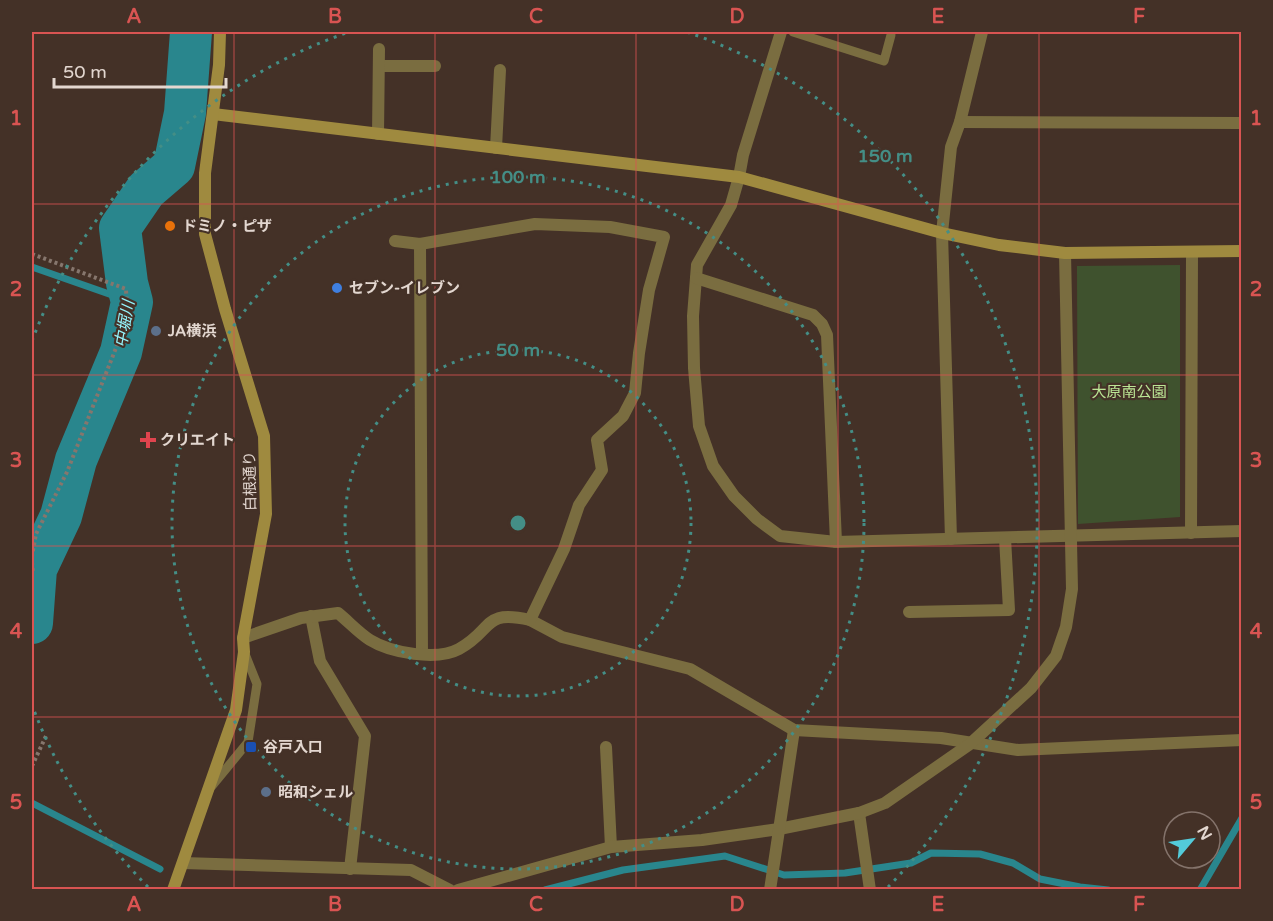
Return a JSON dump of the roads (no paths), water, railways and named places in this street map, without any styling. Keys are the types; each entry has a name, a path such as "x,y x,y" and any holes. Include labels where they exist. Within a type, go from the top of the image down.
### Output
{"street":[{"name":"白根通り","path":"173,890 236,710 244,652 243,638 267,514 264,436 225,309 205,234 205,173 219,65 220,32"},
{"path":"781,32 743,155 740,177 731,205 697,265 693,316 699,426 713,466 734,496 757,519 780,536 836,542 1242,531"},
{"path":"951,539 942,233 951,147 960,122 982,32"},
{"path":"378,134 379,50"},
{"path":"379,66 435,66"},
{"path":"496,148 500,70"},
{"path":"213,114 740,177 942,233 999,245 1065,253 1242,251"},
{"path":"960,122 1242,123"},
{"path":"395,241 420,244 535,224 610,227 664,237 649,290 635,393 623,416 597,440 602,470 579,505 564,549 530,620"},
{"path":"420,244 422,654"},
{"path":"458,890 611,847 702,840 778,829 859,813 885,803 970,744 1031,688 1056,656 1066,627 1072,589 1065,253"},
{"path":"1191,253 1191,533"},
{"path":"696,278 813,315 822,324 827,335 836,542"},
{"path":"909,612 1009,610 1005,538"},
{"path":"243,638 311,616 338,613 370,640 394,651 441,655 458,650 474,639 496,617 510,616 530,620 562,637 690,669 794,730 941,738 1018,750 1242,740"},
{"path":"311,616 320,661 366,736 350,869"},
{"path":"770,890 794,730"},
{"path":"606,747 611,847"},
{"path":"859,813 870,890"},
{"path":"183,863 411,870 450,890"}],"lane":[{"path":"793,32 884,62 891,35"},
{"path":"206,792 248,742 257,684 244,652"}],"waterway":[{"name":"中堀川","path":"32,623 36,569 61,516 76,460 121,352 132,302 127,283 120,228 146,190 174,166 185,113 191,32"},
{"path":"32,267 132,302"},
{"path":"32,803 160,869"},
{"path":"1200,890 1242,818"},
{"path":"545,890 623,870 725,856 784,875 845,873 911,863 931,853 980,854 1013,863 1040,879 1108,890"}],"place":[{"name":"ドミノ・ピザ","path":"170,226"},
{"name":"セブン-イレブン","path":"337,288"},
{"name":"JA横浜","path":"156,331"},
{"name":"クリエイト","path":"148,440"},
{"name":"谷戸入口","path":"251,747"},
{"name":"昭和シェル","path":"266,792"}],"park label":[{"name":"大原南公園","path":"1129,392"}]}
